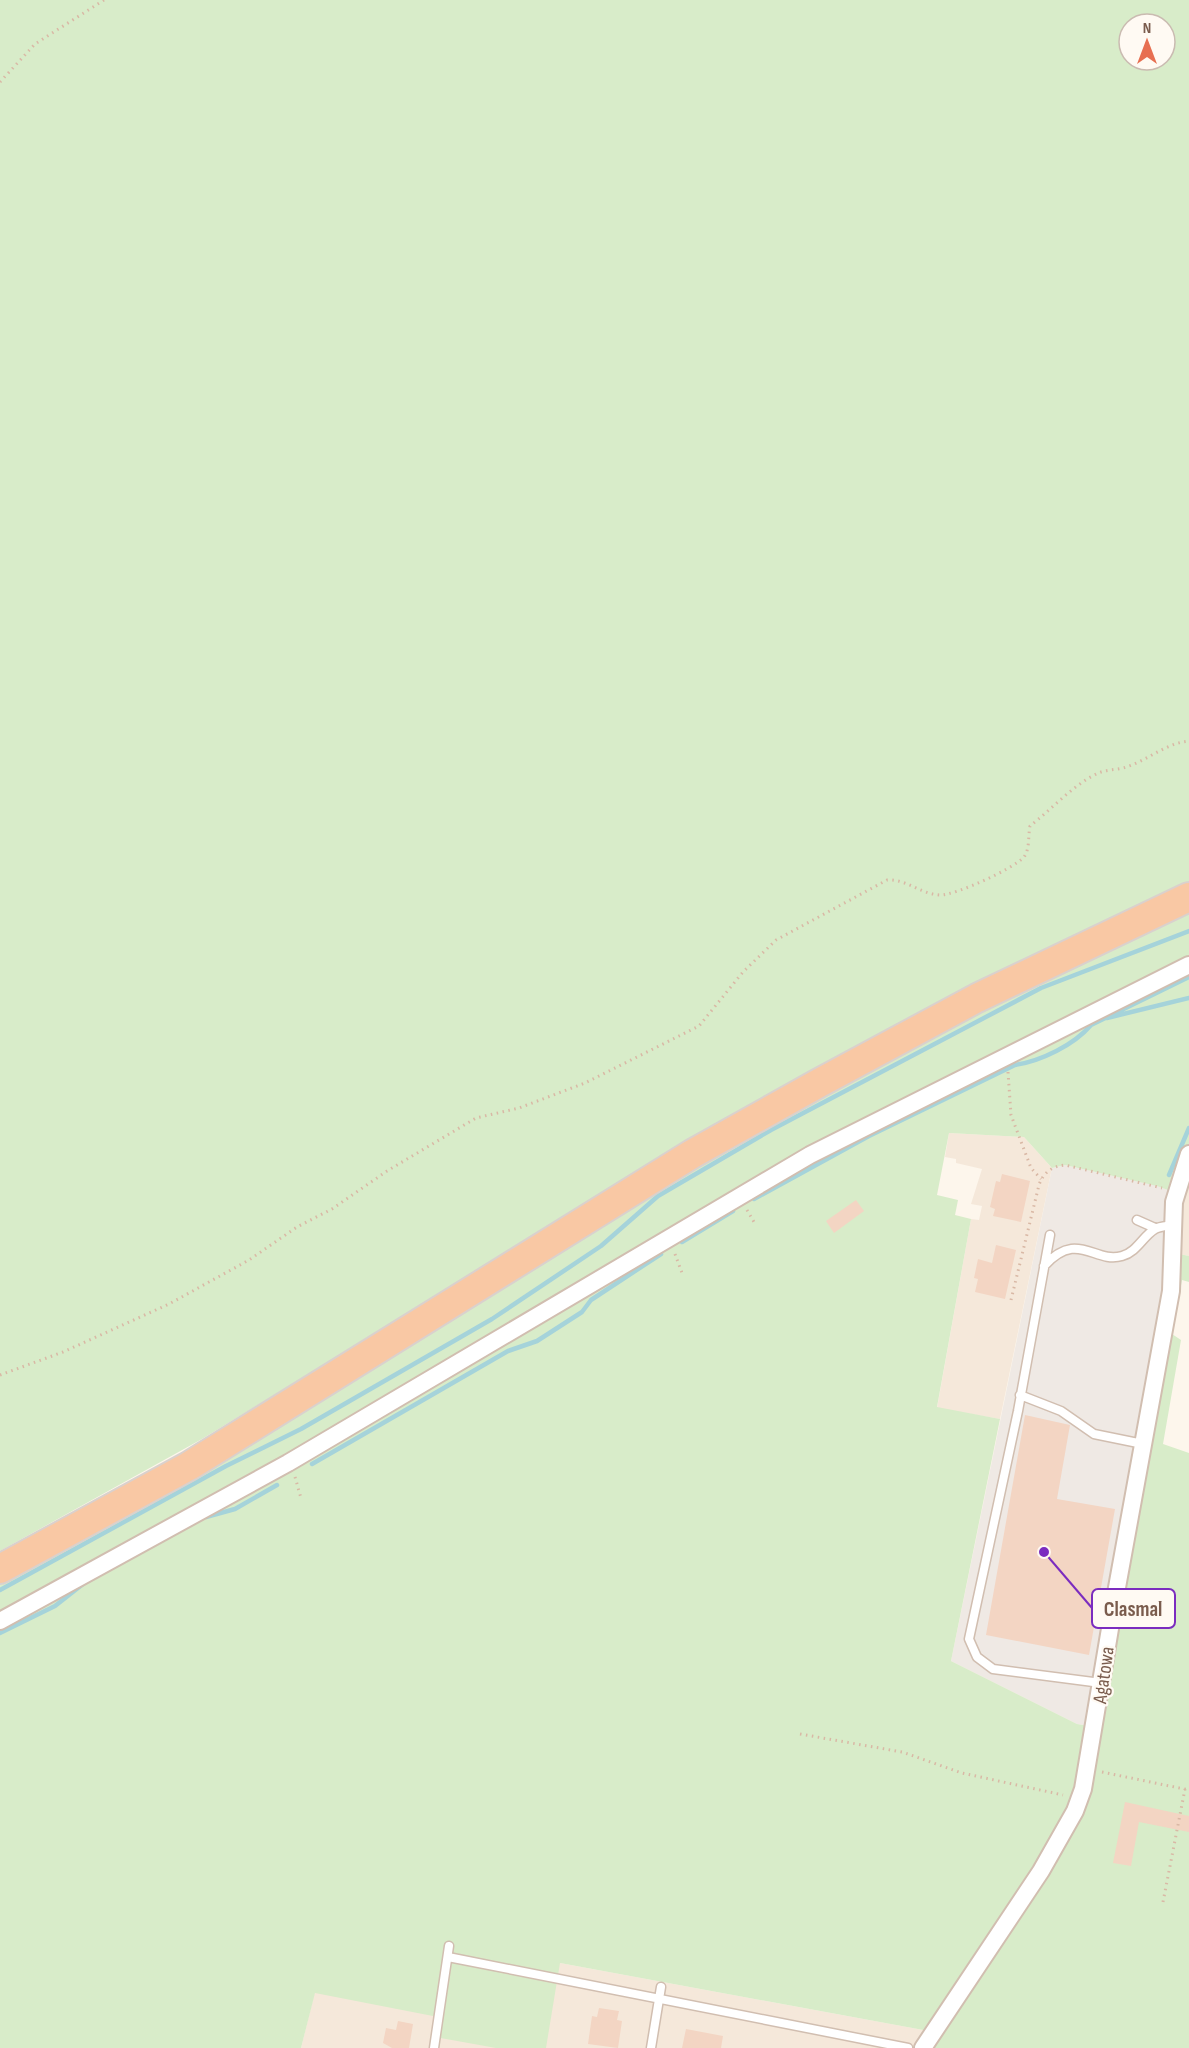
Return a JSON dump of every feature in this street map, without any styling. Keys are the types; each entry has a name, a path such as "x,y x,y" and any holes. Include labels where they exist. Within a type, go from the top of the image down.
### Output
{"highway":[{"path":"0,1569 189,1466 693,1154 799,1094 977,998 1189,897"}],"street":[{"path":"0,1621 288,1463 810,1155 1189,964"},
{"name":"Agatowa","path":"923,2048 1041,1871 1080,1800 1089,1770 1101,1683 1171,1291 1176,1193 1189,1154"}],"lane":[{"path":"1137,1220 1155,1228 1173,1225"},
{"path":"1044,1266 1056,1255 1069,1249 1122,1256 1134,1249 1155,1228"},
{"path":"1050,1235 1020,1395 972,1619 971,1647 977,1658 993,1669 1101,1683"},
{"path":"1020,1395 1061,1411 1094,1434 1143,1444"},
{"path":"434,2048 449,1946"},
{"path":"448,1957 908,2048"},
{"path":"651,2048 661,1988"}],"path":[{"path":"0,82 35,44 104,0"},
{"path":"0,1375 63,1352 148,1315 228,1272 297,1227 332,1209 387,1171 476,1118 519,1108 585,1083 699,1026 744,972 776,940 887,880 900,880 924,892 945,894 1005,869 1024,857 1028,850 1030,825 1059,804 1082,781 1101,772 1128,767 1144,757 1189,741"},
{"path":"1003,1059 1011,1080 1011,1115 1031,1168 1041,1179"},
{"path":"1011,1300 1041,1179 1052,1168 1065,1165 1158,1186 1176,1193"},
{"path":"667,1239 682,1273"},
{"path":"288,1463 299,1485 301,1498"},
{"path":"800,1734 902,1752 962,1773 1080,1800"},
{"path":"1089,1770 1187,1790 1163,1902"}],"shaded area":[{"path":"949,1133 1024,1137 1052,1168 1000,1419 937,1408 971,1219 979,1220 982,1206 971,1204 982,1169 956,1163 956,1159 945,1157"},
{"path":"1189,1154 1189,1256 1174,1253"},
{"path":"1065,1165 1158,1186 1176,1193 1173,1232 1095,1727 1077,1724 951,1661 1052,1168"},
{"path":"332,1922 934,2032 923,2048 301,2048"}],"green space":[{"path":"0,0 1189,0 1189,882 1061,942 944,1002 711,1129 202,1439 0,1551"},
{"path":"1189,911 1189,1154 1176,1193 1157,1186 1065,1165 1052,1168 1024,1137 949,1133 937,1195 958,1200 955,1215 971,1219 937,1407 1000,1419 951,1661 1077,1724 1095,1727 1174,1253 1189,1256 1189,1282 1182,1280 1172,1334 1181,1340 1163,1444 1189,1453 1189,2048 923,2048 934,2032 560,1963 546,2048 496,2048 435,2037 438,2017 315,1993 301,2048 0,2048 0,1583 252,1443 628,1208 808,1101 949,1027"}],"building":[{"path":"1002,1174 1030,1181 1021,1222 993,1216 995,1209 990,1207 996,1181 1000,1182"},
{"path":"856,1200 864,1211 834,1233 826,1221"},
{"path":"996,1245 1016,1250 1005,1299 975,1292 978,1279 974,1278 978,1259 992,1263"},
{"path":"1025,1415 1070,1425 1057,1499 1115,1509 1089,1655 986,1635"},
{"path":"1125,1802 1189,1816 1189,1832 1139,1822 1131,1866 1113,1863"},
{"path":"599,2008 619,2011 617,2020 622,2021 618,2048 588,2044 592,2016 597,2017"},
{"path":"398,2021 413,2024 409,2048 392,2048 383,2043 386,2028 396,2030"},
{"path":"686,2029 723,2036 721,2048 682,2048"}],"waterway":[{"path":"0,1590 226,1466 301,1429 492,1319 601,1246 658,1196 771,1130 1041,988 1189,931"},
{"path":"754,1199 869,1136 1015,1065 1056,1051 1076,1039 1091,1025 1189,977"},
{"path":"1107,1018 1189,998"},
{"path":"1169,1175 1189,1128"},
{"path":"682,1242 733,1211"},
{"path":"312,1464 508,1351 537,1341 582,1312 591,1300 661,1254"},
{"path":"206,1517 235,1509 277,1485"},
{"path":"0,1633 55,1606 83,1584"}],"place":[{"name":"Clasmal","path":"1044,1552"}]}
